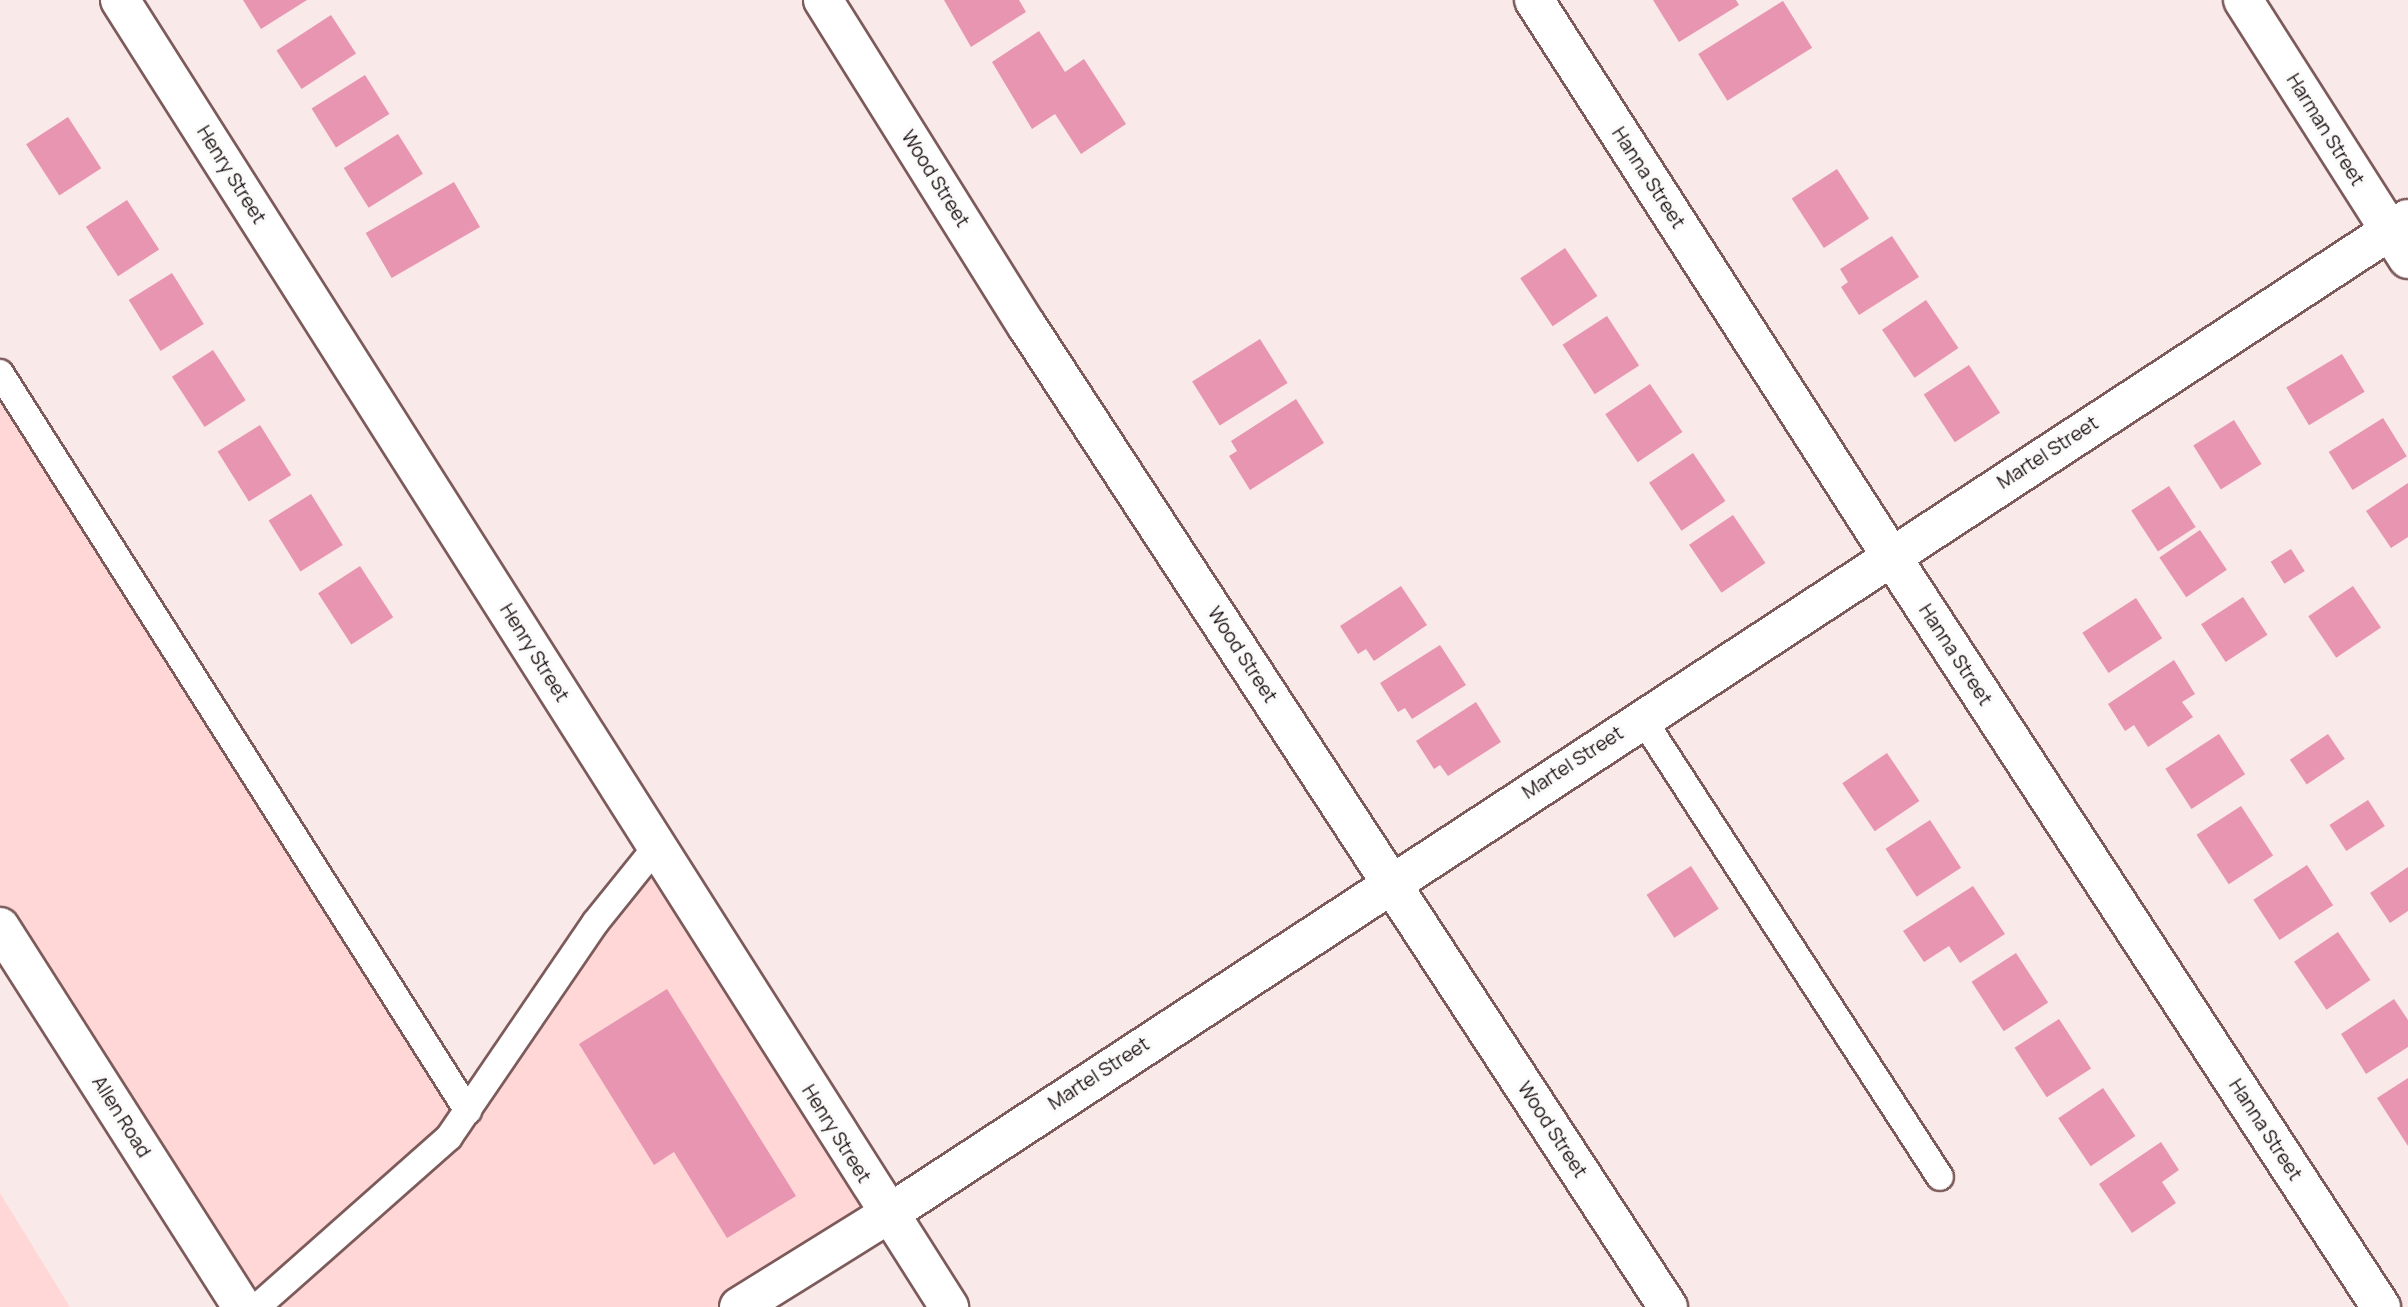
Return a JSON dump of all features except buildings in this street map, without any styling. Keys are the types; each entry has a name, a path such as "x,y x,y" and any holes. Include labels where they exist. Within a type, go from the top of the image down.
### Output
{"street":[{"name":"Henry Street","path":"120,0 657,846 887,1215 949,1307"},
{"name":"Wood Street","path":"823,0 1027,326 1668,1307"},
{"name":"Hanna Street","path":"1534,0 1891,556 2381,1307"},
{"name":"Harman Street","path":"2243,0 2402,236"},
{"name":"Martel Street","path":"738,1307 887,1215 1891,556 2402,236"},
{"name":"Allen Road","path":"0,927 242,1307"}],"lane":[{"path":"0,373 468,1111"},
{"path":"1642,718 1940,1177"},
{"path":"257,1307 449,1137 595,923 657,846"}],"shaded area":[{"path":"0,373 467,1110 657,846 887,1215 739,1307 242,1307 0,927"},
{"path":"0,1193 70,1307 0,1307"}]}
